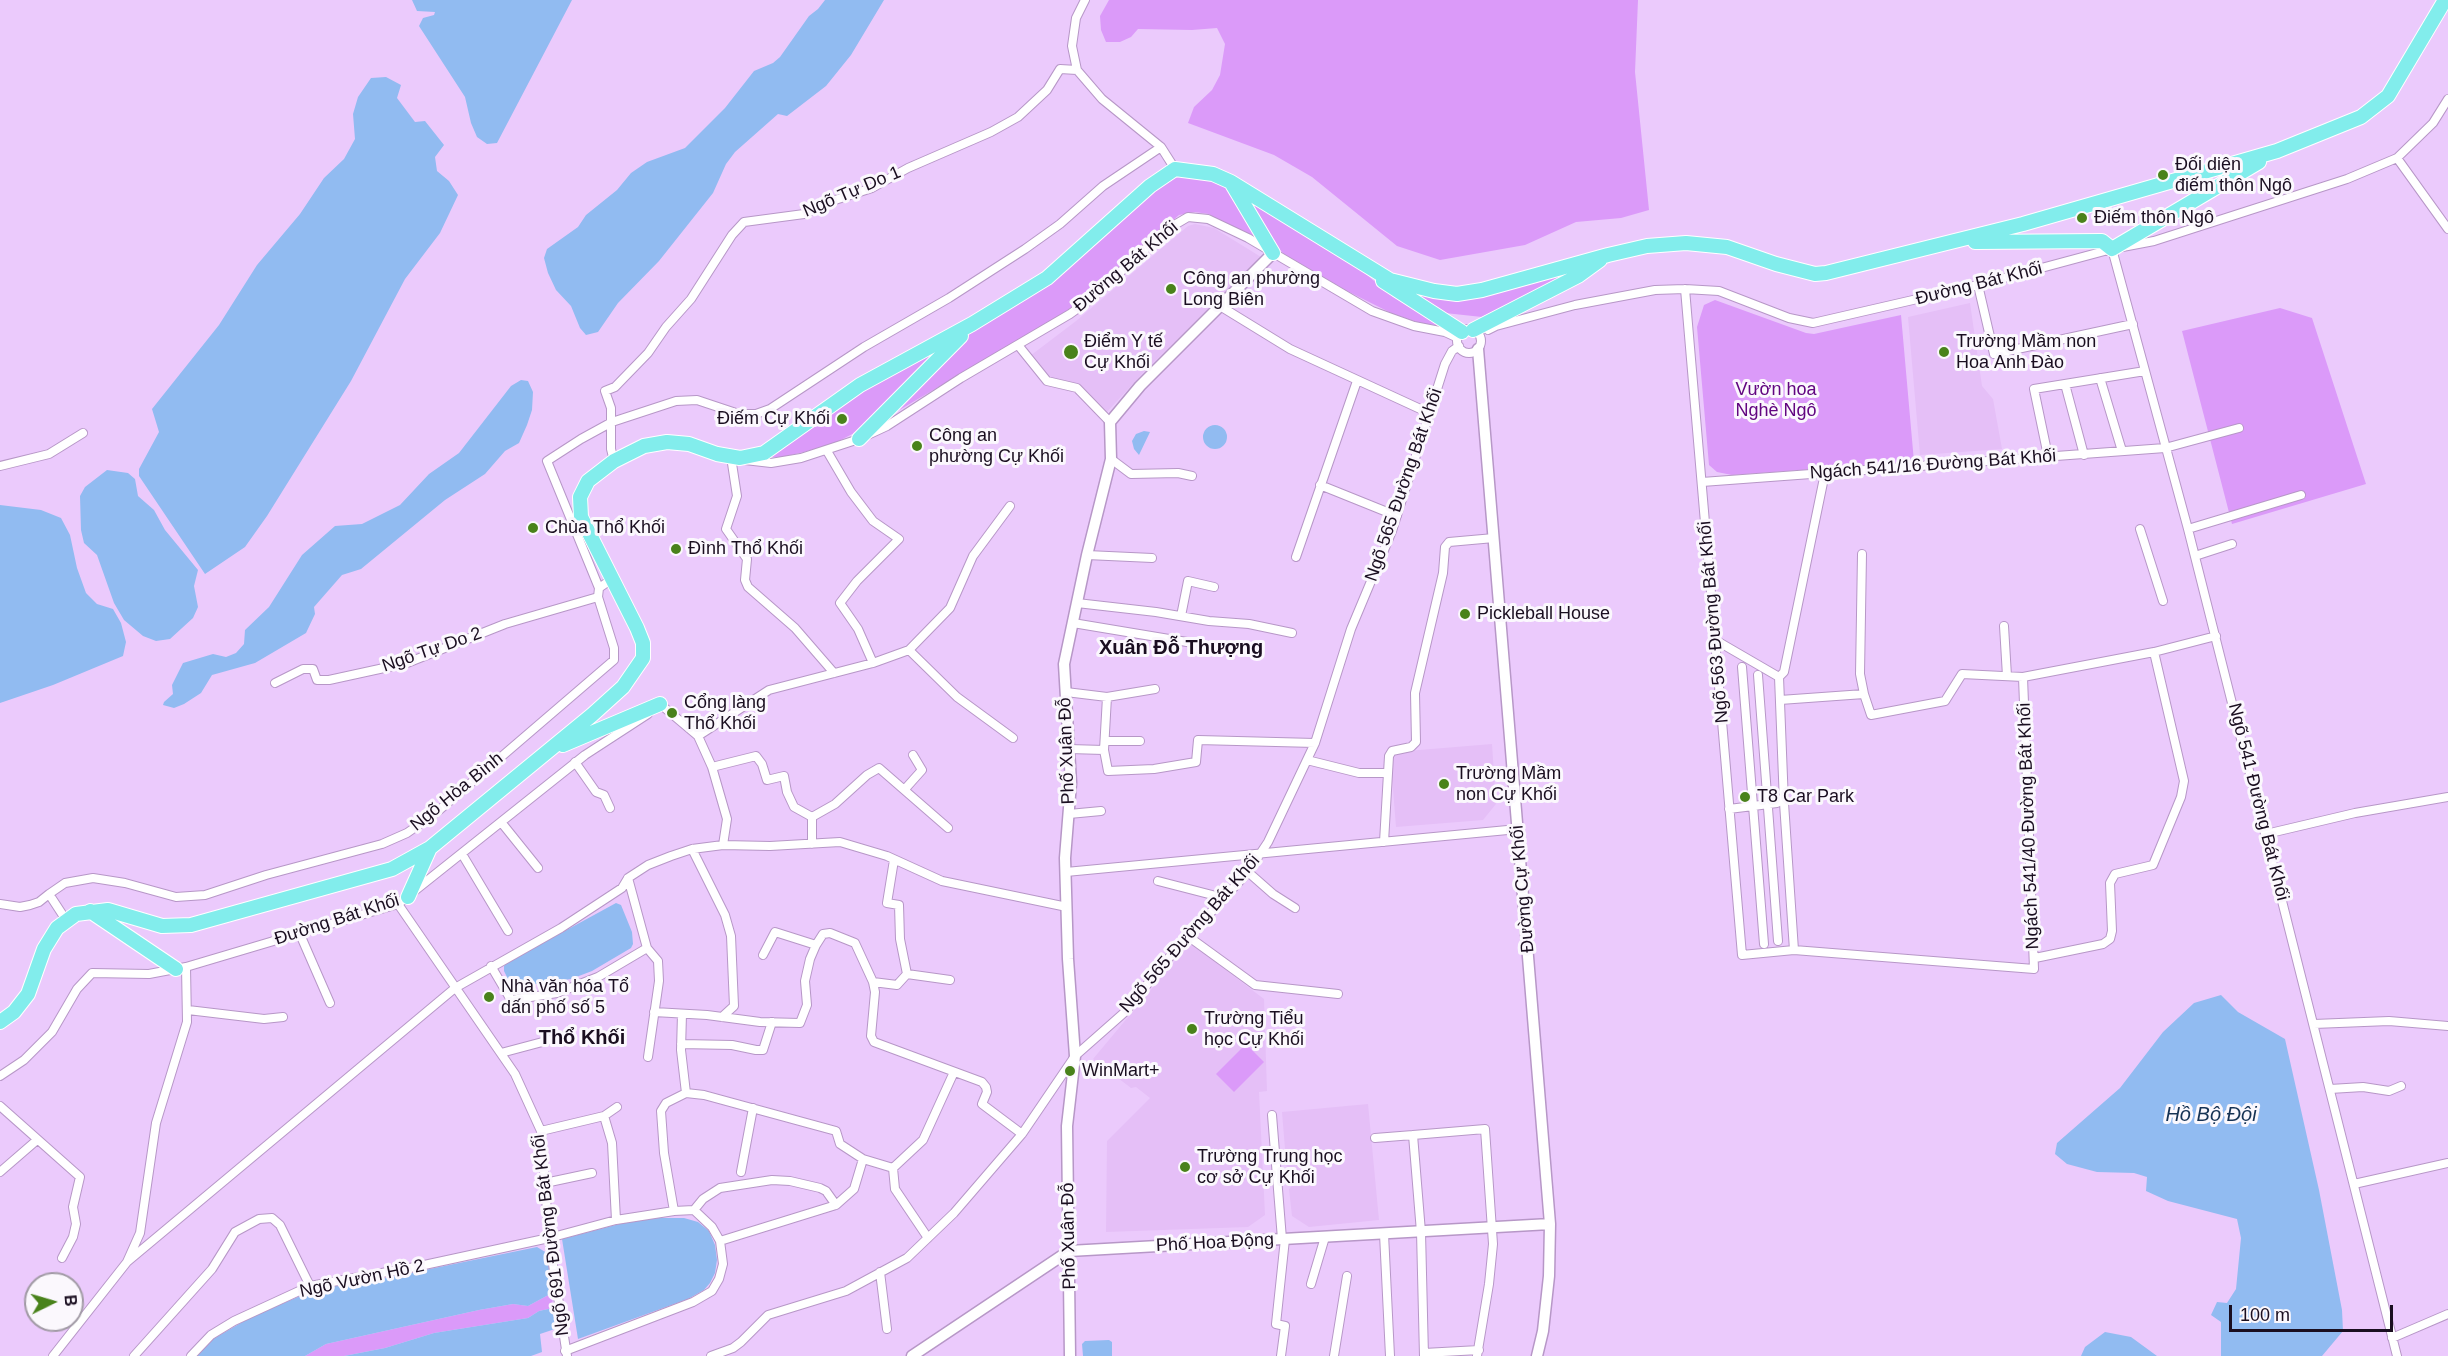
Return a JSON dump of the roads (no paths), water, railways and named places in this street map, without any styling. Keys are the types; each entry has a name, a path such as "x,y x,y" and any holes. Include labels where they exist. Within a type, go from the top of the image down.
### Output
{"main road":[{"path":"0,1022 22,1002 30,988 44,949 57,928 76,914 90,910 108,910 162,926 191,925 392,869 430,848 623,687 642,658 643,642 581,517 580,497 588,481 614,461 644,446 666,442 689,444 731,457 740,458 764,453 860,385 972,324 1047,278 1143,192 1175,170 1213,174 1231,182 1390,280 1434,291 1458,294 1482,290 1647,246 1686,243 1726,247 1815,274 1955,242 2277,152 2361,117 2388,96 2445,0"},
{"path":"1955,242 2102,241 2112,249 2277,152"},
{"path":"1231,182 1273,252"},
{"path":"1356,258 1395,291 1466,336 1578,276 1608,255"},
{"path":"860,439 972,324"},
{"path":"547,751 660,704"},
{"path":"403,900 430,848"},
{"path":"90,910 181,968"}],"street":[{"path":"1084,0 1076,18 1072,46 1077,70 1102,99 1161,147 1175,170"},
{"name":"Ngõ Tự Do 1","path":"614,461 611,449 611,408 605,391 615,387 648,353 666,327 691,299 732,235 744,222 804,214 832,201 872,188 908,168 1018,117 1047,90 1060,69 1077,70"},
{"name":"Đường Bát Khối","path":"731,457 778,463 827,451 887,426 961,378 1084,304 1166,230 1180,220 1195,216 1208,219 1273,252 1372,311 1414,326 1466,336 1575,305 1655,290 1719,291 1789,318 1813,323 1978,285 2112,249 2154,241 2347,179 2397,158 2433,123 2448,99"},
{"path":"612,579 598,593 547,461 581,438 612,422 676,401 697,400 739,414 756,414 770,409 864,347 940,303 1025,249 1060,224 1103,186 1161,147"},
{"path":"2397,158 2448,229"},
{"name":"Ngõ 541 Đường Bát Khối","path":"2112,249 2216,636 2397,1356"},
{"path":"1018,345 1047,381 1077,388 1110,422 1140,386 1273,252"},
{"path":"1978,285 1994,354 2133,324"},
{"name":"Ngõ 563 Đường Bát Khối","path":"1685,289 1717,641 1742,955 1794,950"},
{"path":"1220,306 1290,349 1429,413"},
{"path":"1466,336 1481,343 1478,349 1467,353 1466,336"},
{"name":"Ngõ 565 Đường Bát Khối","path":"711,1356 733,1348 768,1315 846,1291 907,1258 954,1213 1022,1134 1075,1056 1126,1011 1248,872 1268,842 1315,743 1351,629 1397,516 1445,364 1452,351 1466,336"},
{"name":"Đường Cự Khối","path":"1478,349 1550,1224 1549,1276 1543,1332 1537,1356"},
{"path":"2048,456 2034,389 2145,370"},
{"path":"2100,378 2122,451"},
{"path":"1296,557 1357,381"},
{"path":"2065,384 2084,454"},
{"name":"Phố Xuân Đỗ","path":"1070,1356 1067,1126 1075,1056 1065,872 1071,783 1064,663 1087,555 1111,459 1110,422"},
{"name":"Ngách 541/16 Đường Bát Khối","path":"1702,482 2164,448 2238,429"},
{"path":"0,466 50,454 83,433"},
{"path":"827,451 851,492 873,520 898,539 857,581 840,603 858,629 873,663"},
{"path":"731,457 737,496 726,528 747,559 745,580 748,587 795,628 834,673"},
{"path":"1111,459 1131,474 1178,473 1192,476"},
{"path":"1794,950 1784,803 1779,677 1784,672 1825,473"},
{"path":"1320,485 1397,516"},
{"path":"2188,529 2301,495"},
{"path":"698,736 769,690 873,663 909,650 950,608 973,556 1010,506"},
{"path":"2140,529 2163,601"},
{"path":"1384,842 1390,753 1413,746 1416,742 1415,693 1443,573 1445,547 1449,542 1494,538"},
{"path":"2195,556 2232,544"},
{"path":"1862,554 1860,674 1871,716 1945,701 1962,675 2023,677"},
{"path":"1087,555 1152,558"},
{"path":"1181,616 1188,581 1214,587"},
{"name":"Ngõ Tự Do 2","path":"274,683 303,669 313,669 317,680 329,680 407,663 505,624 598,593"},
{"name":"Ngõ Hòa Bình","path":"49,894 65,883 93,878 125,883 176,897 205,895 266,875 382,844 407,833 437,812 614,660 614,648 598,593"},
{"path":"1077,603 1250,624 1292,633"},
{"path":"1073,623 1193,643"},
{"path":"2004,627 2007,676"},
{"name":"Ngách 541/40 Đường Bát Khối","path":"1794,950 2034,969 2023,677 2154,652 2216,636"},
{"path":"1717,641 1779,677"},
{"path":"909,650 957,697 1013,738"},
{"path":"2035,958 2103,944 2110,939 2112,932 2110,883 2115,874 2153,865 2181,797 2184,781 2154,652"},
{"path":"1742,667 1764,944"},
{"path":"1758,675 1772,804 1778,941"},
{"path":"1066,692 1107,697 1155,689"},
{"path":"1780,700 1864,694"},
{"path":"1107,697 1104,746 1108,771 1154,769 1196,762 1198,740 1315,743"},
{"path":"660,704 698,736 712,767 727,819 723,845"},
{"name":"Đường Bát Khối","path":"0,1076 24,1060 52,1032 77,989 92,973 149,974 181,968 403,900 575,762 660,704"},
{"path":"1069,749 1140,741"},
{"path":"905,789 922,770 913,755"},
{"path":"712,767 756,756 762,764 767,780 784,776 787,792 794,807 812,817"},
{"path":"1307,760 1359,773 1388,773"},
{"path":"575,762 596,792 604,795 610,808"},
{"path":"812,817 835,804 867,775 879,768 948,828"},
{"path":"2266,834 2355,813 2448,797"},
{"path":"1729,809 1772,804"},
{"path":"1069,814 1101,811"},
{"path":"812,817 812,844"},
{"path":"501,822 538,868"},
{"path":"1065,872 1518,829"},
{"path":"53,1356 127,1262 455,988 561,928 622,888 627,878 648,866 692,849 723,845 770,846 840,842 894,860 942,881 1066,907"},
{"path":"692,849 724,915 731,936 734,1006 722,1017"},
{"path":"462,854 508,931"},
{"path":"894,860 887,903 899,905 900,939 907,974"},
{"path":"1248,872 1273,894 1294,908"},
{"path":"627,878 646,948 658,961 659,981 648,1057"},
{"path":"1158,881 1224,898"},
{"path":"0,904 20,907 30,905 39,902 49,894 66,920"},
{"name":"Ngõ 691 Đường Bát Khối","path":"403,900 455,988 515,1074 541,1131 549,1238 566,1354"},
{"path":"299,932 330,1003"},
{"path":"763,955 775,932 816,945"},
{"path":"654,1012 800,1023 807,1005 805,981 807,969 823,934 830,933 855,943 873,982 875,992 871,1036 874,1042 982,1082 987,1092 982,1104 1022,1134"},
{"path":"1189,937 1255,985 1338,994"},
{"path":"491,966 512,1000 557,993 598,977 646,948"},
{"path":"127,1262 140,1233 156,1123 187,1022 188,1010 181,968"},
{"path":"907,974 950,980"},
{"path":"873,982 897,985 907,974"},
{"path":"188,1010 264,1019 283,1017"},
{"path":"682,1014 681,1044 686,1093"},
{"path":"681,1044 732,1045 763,1050 772,1022"},
{"path":"2314,1024 2389,1022 2448,1026"},
{"path":"501,1053 565,1036"},
{"path":"893,1168 923,1140 954,1072"},
{"path":"2330,1089 2362,1087 2389,1090 2401,1086"},
{"path":"674,1211 664,1153 661,1111 666,1102 686,1093 705,1095 836,1131 840,1144 863,1159 893,1168"},
{"path":"0,1106 80,1177 73,1207 76,1224 62,1258"},
{"path":"541,1131 604,1116 617,1107"},
{"path":"741,1172 753,1108"},
{"path":"1272,1115 1283,1239 1276,1324 1285,1326 1281,1356"},
{"path":"604,1116 612,1143 616,1220"},
{"path":"1375,1138 1485,1129 1493,1228 1490,1284 1478,1353 1424,1355 1421,1232 1413,1135"},
{"path":"0,1172 37,1140"},
{"path":"720,1241 836,1205 854,1190 863,1159"},
{"path":"2354,1184 2448,1163"},
{"path":"893,1168 895,1189 928,1238"},
{"path":"544,1183 592,1173"},
{"path":"566,1354 693,1302 712,1291 719,1280 723,1264 720,1241 712,1227 694,1210 703,1199 720,1188 772,1180 790,1181 826,1191 836,1205"},
{"name":"Ngõ Vườn Hồ 2","path":"191,1356 211,1335 234,1321 310,1286 407,1269 549,1238 616,1220 694,1210"},
{"path":"140,1354 212,1269 235,1232 259,1219 272,1218 280,1225 310,1286"},
{"name":"Phố Hoa Động","path":"912,1356 1069,1251 1550,1224"},
{"path":"1384,1234 1390,1356"},
{"path":"1311,1284 1325,1237"},
{"path":"1049,1264 1069,1274"},
{"path":"880,1272 887,1329"},
{"path":"1334,1356 1347,1276"},
{"path":"2392,1338 2448,1314"}],"water":[{"path":"412,0 572,0 497,143 487,144 477,137 465,97 419,26 423,18 434,15 435,12 417,11"},
{"path":"825,0 884,0 851,55 826,86 787,116 778,114 735,152 726,164 713,193 659,261 618,303 598,332 586,335 580,328 571,306 556,290 548,273 544,258 547,249 578,227 586,215 617,190 631,173 647,162 685,148 725,108 754,71 773,63 780,57 809,16"},
{"path":"386,77 401,85 397,98 415,122 425,121 444,145 435,157 437,171 449,181 458,195 440,233 405,279 351,381 267,516 245,547 205,574 139,476 139,469 159,432 152,409 219,325 257,265 300,214 324,178 344,159 355,139 353,114 358,97 371,78"},
{"path":"521,380 528,381 533,392 532,410 527,425 519,443 505,451 485,474 445,500 361,569 342,575 314,607 315,614 306,633 255,663 212,675 201,693 184,704 174,708 163,705 173,694 172,685 183,663 213,654 226,657 236,653 244,644 245,630 269,607 302,555 335,526 362,524 400,505 429,474 459,453 511,386"},
{"path":"1210,425 1220,425 1227,432 1227,442 1220,449 1210,449 1203,442 1203,432"},
{"path":"1144,431 1150,432 1139,455 1132,441 1136,434"},
{"path":"107,470 128,473 135,479 138,496 154,510 165,530 198,570 194,586 198,607 193,618 170,639 156,641 143,636 124,620 114,603 97,555 84,543 81,530 80,496 85,487"},
{"path":"0,505 41,510 61,518 70,535 77,568 86,593 97,604 113,609 121,623 126,642 123,656 53,685 0,703"},
{"path":"616,903 621,905 632,932 631,948 592,971 571,979 516,987 511,985 504,971 504,966 508,962"},
{"name":"Hồ Bộ Đội","path":"2221,995 2238,1012 2285,1039 2319,1190 2342,1310 2343,1331 2322,1356 2221,1356 2221,1322 2211,1315 2217,1302 2227,1303 2236,1289 2241,1238 2237,1219 2168,1201 2146,1191 2147,1177 2134,1173 2097,1172 2067,1164 2055,1154 2057,1143 2120,1088 2163,1032 2194,1003"},
{"path":"684,1218 698,1222 709,1231 715,1245 717,1260 715,1273 710,1283 704,1290 688,1299 578,1339 562,1239 627,1222"},
{"path":"537,1247 547,1253 552,1293 528,1306 513,1304 479,1310 326,1344 305,1356 196,1356 208,1342 251,1317 319,1288 376,1280"},
{"path":"553,1308 555,1329 540,1334 542,1352 531,1356 344,1356 385,1348 434,1333 528,1318 539,1311"},
{"path":"2105,1332 2131,1337 2157,1356 2081,1356 2085,1347"},
{"path":"1109,1340 1112,1342 1112,1356 1083,1356 1082,1344 1085,1341"}],"place":[{"name":"Đối diện điếm thôn Ngô","path":"2163,175"},
{"name":"Điếm thôn Ngô","path":"2082,218"},
{"name":"Công an phường Long Biên","path":"1171,289"},
{"name":"Điểm Y tế Cự Khối","path":"1071,352"},
{"name":"Trường Mầm non Hoa Anh Đào","path":"1944,352"},
{"name":"Điếm Cự Khối","path":"842,419"},
{"name":"Công an phường Cự Khối","path":"917,446"},
{"name":"Chùa Thổ Khối","path":"533,528"},
{"name":"Đình Thổ Khối","path":"676,549"},
{"name":"Pickleball House","path":"1465,614"},
{"name":"Cổng làng Thổ Khối","path":"672,713"},
{"name":"Trường Mầm non Cự Khối","path":"1444,784"},
{"name":"T8 Car Park","path":"1745,797"},
{"name":"Nhà văn hóa Tổ dấn phố số 5","path":"489,997"},
{"name":"Trường Tiểu học Cự Khối","path":"1192,1029"},
{"name":"WinMart+","path":"1070,1071"},
{"name":"Trường Trung học cơ sở Cự Khối","path":"1185,1167"}],"district":[{"name":"Xuân Đỗ Thượng","path":"1181,648"},
{"name":"Thổ Khối","path":"582,1038"}],"park label":[{"name":"Vườn hoa Nghè Ngô","path":"1776,400"}]}
